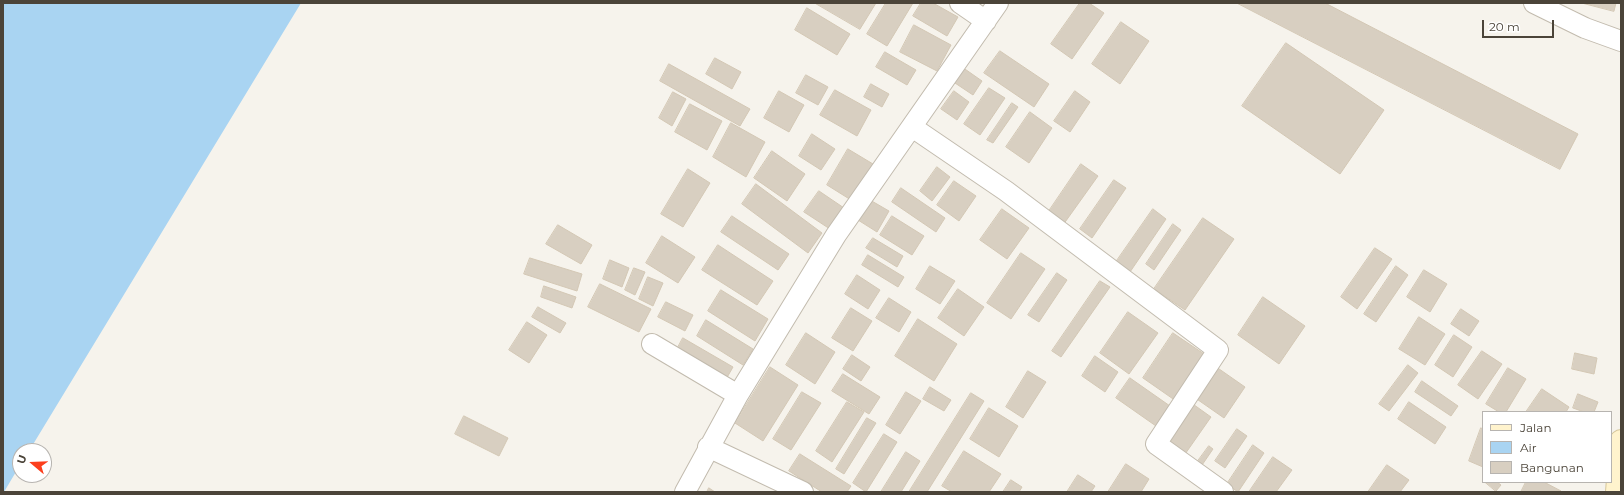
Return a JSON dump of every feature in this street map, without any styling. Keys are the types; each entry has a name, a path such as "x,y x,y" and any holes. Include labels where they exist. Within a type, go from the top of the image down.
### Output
{"main road":[{"path":"1617,492 1621,441"}],"street":[{"path":"960,3 986,21"},
{"path":"685,492 708,447 738,395 836,236 998,3"},
{"path":"1534,3 1585,28 1621,41"},
{"path":"912,127 1012,196 1218,350 1156,444 1223,492"},
{"path":"652,344 738,395"},
{"path":"708,447 803,492"}],"water":[{"path":"3,3 301,3 34,443 12,443 12,478 4,492"}],"building":[{"path":"815,3 876,3 860,29"},
{"path":"886,3 913,3 887,46 867,34"},
{"path":"921,3 933,3 958,17 947,36 913,16"},
{"path":"1080,3 1089,3 1104,13 1072,59 1051,44"},
{"path":"1237,3 1325,3 1578,134 1560,169"},
{"path":"1582,3 1616,3 1614,11"},
{"path":"807,8 850,34 837,55 795,30"},
{"path":"1121,22 1149,41 1120,84 1092,64"},
{"path":"914,25 951,45 937,71 900,52"},
{"path":"1286,43 1384,110 1340,174 1242,106"},
{"path":"1000,51 1049,84 1034,107 984,73"},
{"path":"885,52 916,70 907,85 876,67"},
{"path":"715,58 741,72 732,89 706,74"},
{"path":"669,64 750,109 740,126 660,81"},
{"path":"962,67 982,81 973,95 952,81"},
{"path":"806,75 828,87 818,105 796,93"},
{"path":"871,84 889,94 882,107 864,97"},
{"path":"989,88 1005,98 980,135 964,124"},
{"path":"835,90 871,110 857,136 820,115"},
{"path":"779,91 804,105 789,132 764,118"},
{"path":"954,91 969,102 957,120 941,109"},
{"path":"1075,91 1090,102 1070,132 1054,121"},
{"path":"673,92 686,99 672,126 659,118"},
{"path":"1012,103 1018,107 993,143 987,140"},
{"path":"690,104 722,121 707,150 675,132"},
{"path":"1030,112 1052,128 1029,163 1006,147"},
{"path":"731,123 765,142 746,177 713,157"},
{"path":"812,134 835,149 821,170 799,156"},
{"path":"848,149 873,164 851,200 827,185"},
{"path":"772,151 805,174 787,201 754,178"},
{"path":"1081,164 1098,176 1063,225 1047,214"},
{"path":"937,167 950,177 932,201 920,191"},
{"path":"688,169 710,183 683,227 661,214"},
{"path":"1114,180 1126,188 1092,238 1080,229"},
{"path":"954,181 976,196 959,221 937,205"},
{"path":"756,184 822,233 808,253 742,204"},
{"path":"901,188 945,218 936,232 892,202"},
{"path":"819,191 847,210 833,231 804,212"},
{"path":"870,200 889,211 877,232 858,220"},
{"path":"1002,209 1029,228 1007,259 980,240"},
{"path":"1153,209 1166,219 1130,272 1116,262"},
{"path":"732,216 789,254 778,270 721,232"},
{"path":"892,216 924,236 912,255 880,235"},
{"path":"1203,218 1234,239 1185,310 1154,289"},
{"path":"1173,224 1181,230 1154,270 1146,264"},
{"path":"558,225 592,245 581,264 546,244"},
{"path":"662,236 695,257 678,283 646,263"},
{"path":"873,238 903,256 897,267 866,248"},
{"path":"718,245 773,281 757,305 702,270"},
{"path":"1375,248 1392,259 1357,309 1341,297"},
{"path":"1021,253 1045,269 1011,319 987,303"},
{"path":"868,255 904,277 898,287 862,265"},
{"path":"530,258 582,274 577,291 524,274"},
{"path":"610,260 629,268 622,287 603,279"},
{"path":"930,266 955,281 940,304 916,289"},
{"path":"1396,266 1408,275 1376,322 1364,314"},
{"path":"634,268 645,272 635,295 625,290"},
{"path":"1424,270 1447,284 1430,312 1407,297"},
{"path":"1057,273 1067,280 1039,322 1028,315"},
{"path":"857,275 880,290 868,309 845,294"},
{"path":"648,277 663,283 653,306 639,299"},
{"path":"1100,281 1110,287 1061,357 1052,351"},
{"path":"600,284 651,309 639,332 588,307"},
{"path":"544,286 576,297 572,308 541,297"},
{"path":"958,289 984,307 964,336 938,318"},
{"path":"721,290 768,319 755,341 708,311"},
{"path":"1263,297 1305,326 1279,364 1238,335"},
{"path":"889,298 911,312 899,332 876,318"},
{"path":"666,302 693,315 685,331 658,317"},
{"path":"538,307 566,323 560,333 532,317"},
{"path":"851,308 872,321 853,351 832,338"},
{"path":"1461,309 1479,321 1469,336 1451,324"},
{"path":"1128,312 1158,333 1129,374 1100,353"},
{"path":"1419,317 1445,334 1425,365 1399,349"},
{"path":"918,319 957,344 934,381 895,356"},
{"path":"706,320 753,349 743,365 697,336"},
{"path":"527,322 547,335 529,363 509,350"},
{"path":"806,333 835,352 815,384 786,365"},
{"path":"1173,333 1207,356 1176,401 1143,378"},
{"path":"1454,335 1472,347 1453,377 1435,365"},
{"path":"683,338 733,367 725,381 675,353"},
{"path":"1482,351 1502,364 1478,399 1458,385"},
{"path":"1575,353 1597,358 1594,374 1572,369"},
{"path":"852,355 870,367 861,381 843,369"},
{"path":"1095,356 1118,372 1105,392 1082,376"},
{"path":"1212,364 1245,387 1224,418 1191,395"},
{"path":"1408,365 1418,373 1389,411 1379,404"},
{"path":"770,367 798,385 763,441 735,423"},
{"path":"1508,368 1526,379 1507,411 1497,411 1486,404"},
{"path":"1028,371 1046,382 1023,418 1006,407"},
{"path":"843,374 880,397 869,414 832,391"},
{"path":"1130,378 1170,406 1156,426 1116,398"},
{"path":"1422,381 1458,406 1451,416 1415,392"},
{"path":"930,387 951,400 944,411 923,399"},
{"path":"1542,389 1569,407 1567,411 1527,411"},
{"path":"802,392 821,403 791,450 773,439"},
{"path":"906,392 921,401 900,434 886,425"},
{"path":"971,393 984,401 927,492 909,492"},
{"path":"1578,394 1598,402 1594,411 1581,411 1573,408"},
{"path":"847,402 864,412 832,462 816,451"},
{"path":"1190,402 1211,417 1183,457 1162,442"},
{"path":"1409,402 1446,427 1435,444 1398,419"},
{"path":"989,408 1018,426 999,457 970,439"},
{"path":"464,416 508,438 499,456 455,434"},
{"path":"867,418 876,423 844,474 836,469"},
{"path":"1481,428 1482,467 1469,461"},
{"path":"1237,429 1247,436 1225,468 1215,461"},
{"path":"884,434 897,442 866,492 853,483"},
{"path":"1253,445 1264,453 1238,492 1227,484"},
{"path":"1209,446 1213,449 1200,468 1195,465"},
{"path":"964,451 1001,474 989,492 952,492 942,486"},
{"path":"906,452 920,461 901,492 881,492"},
{"path":"800,454 851,486 847,492 822,492 789,471"},
{"path":"1273,457 1292,470 1276,492 1249,492"},
{"path":"1126,464 1149,479 1141,492 1108,492"},
{"path":"1387,465 1409,480 1400,492 1368,492"},
{"path":"1078,475 1095,486 1091,492 1067,492"},
{"path":"1011,480 1022,487 1019,492 1003,492"},
{"path":"1486,483 1498,483 1501,485 1496,491"},
{"path":"1526,483 1546,483 1561,491 1521,492"},
{"path":"709,488 715,492 707,492"}]}
